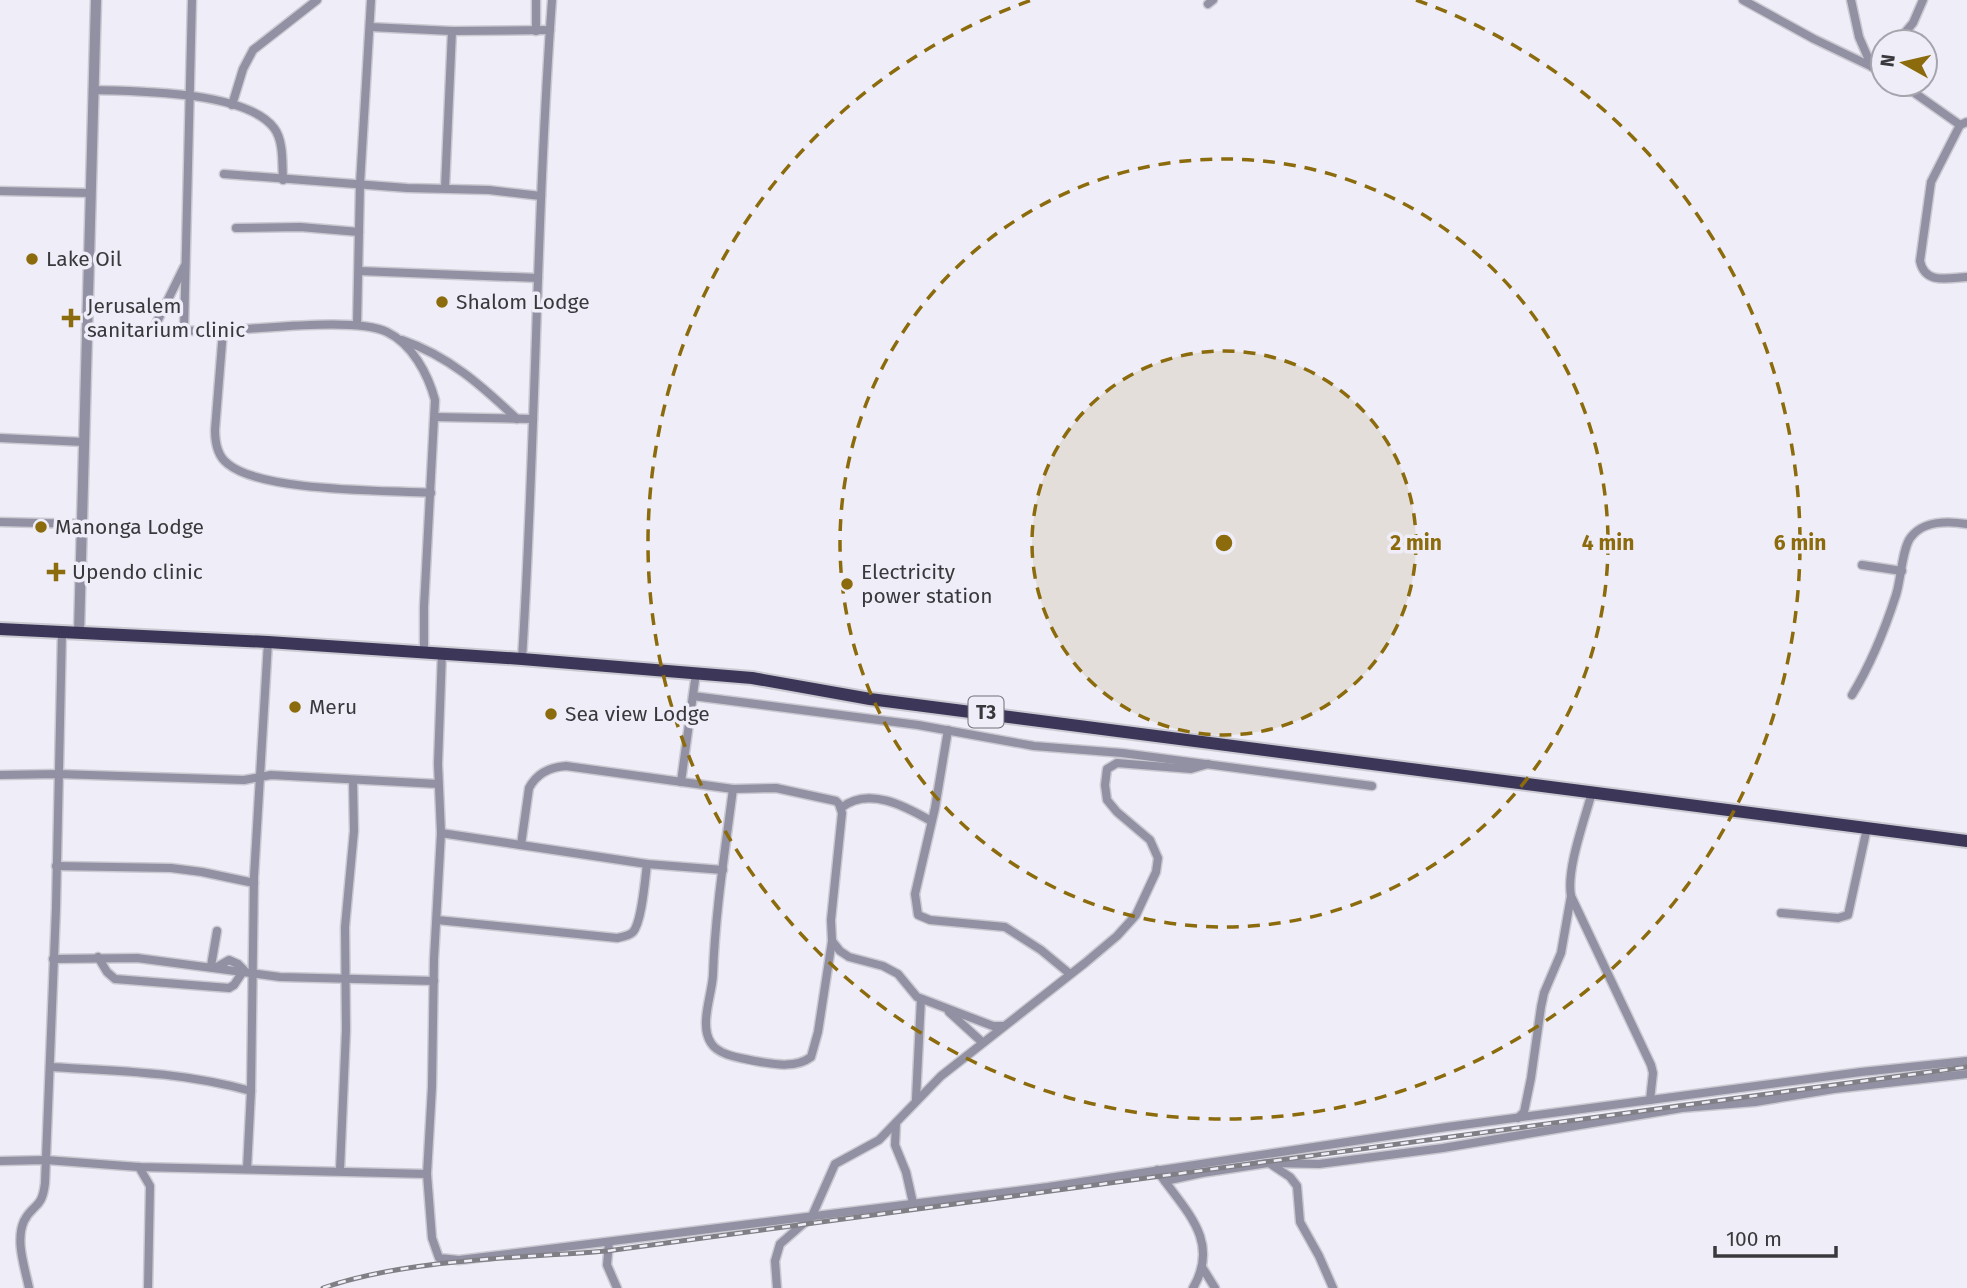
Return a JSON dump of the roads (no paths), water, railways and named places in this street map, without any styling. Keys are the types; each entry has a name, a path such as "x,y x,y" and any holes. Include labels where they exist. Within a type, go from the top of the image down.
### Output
{"highway":[{"name":"T3","path":"0,629 442,652 752,678 870,699 1967,841"}],"street":[{"path":"79,632 96,0"},
{"path":"184,331 192,0"},
{"path":"232,105 243,69 253,50 317,0"},
{"path":"357,325 360,184 371,0"},
{"path":"536,0 536,31"},
{"path":"522,659 541,195 552,0"},
{"path":"1743,0 1869,66"},
{"path":"1851,0 1859,37 1869,60"},
{"path":"1909,28 1923,0"},
{"path":"370,27 452,31 550,30"},
{"path":"445,188 452,31"},
{"path":"93,90 190,96 249,111 275,129 281,148 283,180"},
{"path":"1924,98 1964,123 1931,182 1920,261 1925,274 1931,278 1967,277"},
{"path":"223,174 541,195"},
{"path":"0,191 91,193"},
{"path":"236,228 300,227 359,232"},
{"path":"153,330 186,263"},
{"path":"359,271 538,278"},
{"path":"86,330 223,331 357,325 385,331 440,355 486,390 517,419"},
{"path":"223,331 215,444 227,464 247,475 265,480 430,493"},
{"path":"400,339 419,363 430,383 435,416 424,651"},
{"path":"435,416 533,419"},
{"path":"0,438 84,442"},
{"path":"0,522 82,524"},
{"path":"1852,695 1877,646 1897,593 1908,541 1913,534 1935,523 1967,524"},
{"path":"1862,565 1902,571"},
{"path":"29,1288 22,1250 22,1230 27,1216 42,1200 46,1160 62,631"},
{"path":"247,1169 251,1091 249,971 268,642"},
{"path":"442,652 438,784 441,833 427,1174 432,1238 439,1258 459,1261 1048,1187 1650,1100 1967,1061"},
{"path":"681,782 696,673"},
{"path":"693,696 948,730 1034,746 1122,752 1372,786"},
{"path":"948,730 916,884 915,905 918,915 930,920 1005,927 1041,950 1070,974"},
{"path":"777,1288 775,1261 780,1244 812,1216 835,1164 879,1140 916,1099 982,1042 1108,944 1136,915 1158,864 1156,849 1150,839 1117,812 1107,800 1107,769 1117,763 1191,769 1208,764"},
{"path":"521,845 529,788 533,780 549,769 566,766 733,789 776,788 836,801 841,808 831,920 832,940 818,1032 811,1057 804,1062 776,1065 732,1056 719,1050 710,1041 707,1025 713,977 714,931 733,789"},
{"path":"0,775 58,774 244,780 260,776 438,784"},
{"path":"340,1170 346,1041 345,927 354,831 353,780"},
{"path":"1592,792 1569,886 1651,1065 1653,1073 1650,1100"},
{"path":"841,808 850,801 871,798 909,809 931,821"},
{"path":"1781,913 1838,918 1848,915 1867,828"},
{"path":"441,833 647,864 723,870"},
{"path":"437,920 617,938 626,936 633,932 638,923 647,864"},
{"path":"56,866 171,868 254,883"},
{"path":"1518,1119 1524,1112 1544,993 1561,953 1571,895"},
{"path":"214,967 217,931"},
{"path":"832,940 840,951 849,957 883,966 898,974 917,997 993,1026 1003,1026"},
{"path":"98,957 110,976 122,981 180,982 220,988 234,985 249,971"},
{"path":"54,959 155,959 280,977 434,981"},
{"path":"916,1099 921,999"},
{"path":"947,1010 982,1042"},
{"path":"50,1067 175,1075 208,1079 251,1091"},
{"path":"1165,1181 1222,1169 1268,1163 1319,1164 1443,1148 1682,1108 1755,1102 1834,1088 1967,1074"},
{"path":"896,1123 895,1144 906,1172 913,1203"},
{"path":"0,1161 46,1160 139,1167 427,1174"},
{"path":"1268,1163 1290,1177 1297,1186 1300,1222 1333,1288"},
{"path":"139,1167 150,1186 148,1288"},
{"path":"1157,1170 1192,1216 1201,1233 1202,1267 1193,1288"},
{"path":"609,1242 607,1265 617,1288"},
{"path":"1202,1267 1215,1288"}],"railway":[{"path":"323,1288 355,1278 426,1265 607,1251 1967,1067"}],"place":[{"name":"Lake Oil","path":"32,259"},
{"name":"Shalom Lodge","path":"442,302"},
{"name":"Jerusalem sanitarium clinic","path":"71,318"},
{"name":"Manonga Lodge","path":"41,527"},
{"name":"Upendo clinic","path":"56,572"},
{"name":"Electricity power station","path":"847,584"},
{"name":"Meru","path":"295,707"},
{"name":"Sea view Lodge","path":"551,714"}]}
